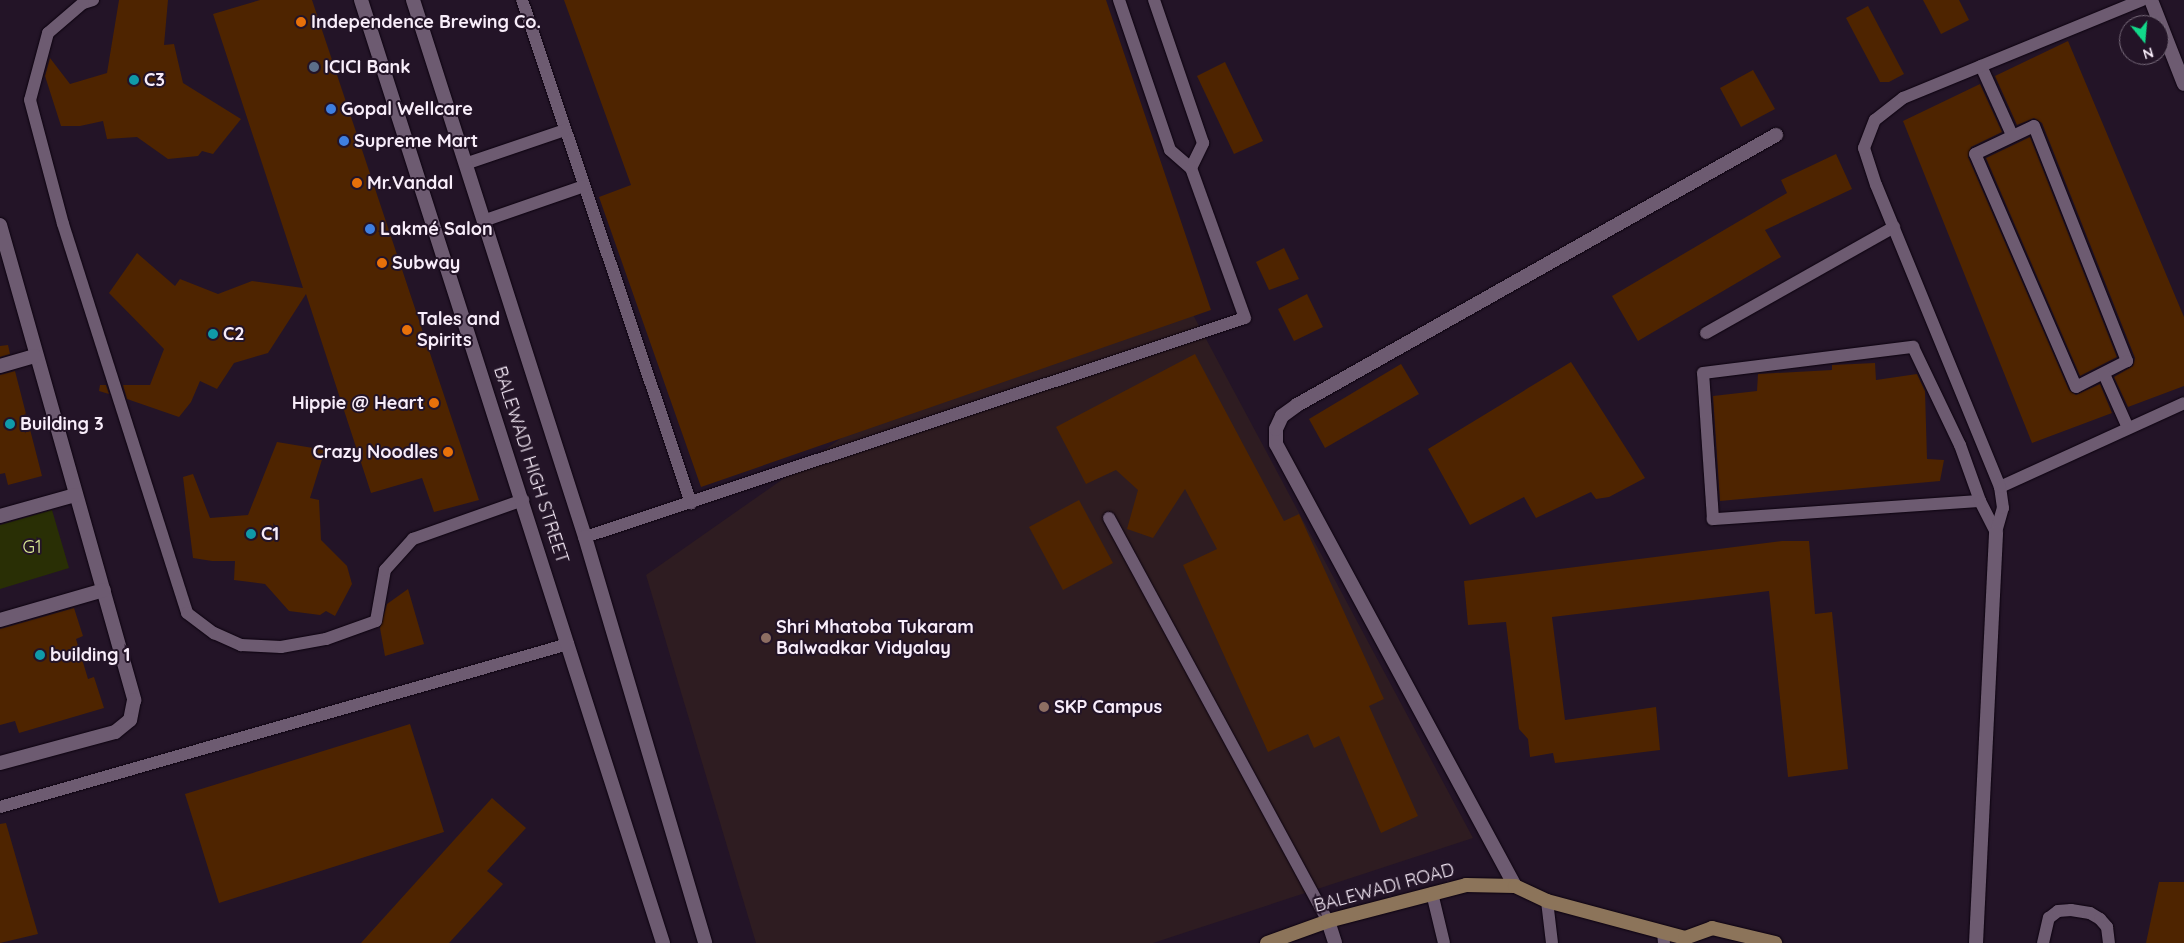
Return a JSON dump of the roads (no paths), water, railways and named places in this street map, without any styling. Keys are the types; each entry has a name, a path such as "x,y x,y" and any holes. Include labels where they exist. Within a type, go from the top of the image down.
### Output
{"main road":[{"name":"BALEWADI ROAD","path":"1267,943 1328,921 1466,885 1515,886 1547,901 1663,938 1687,941 1712,928 1775,943"}],"street":[{"name":"BALEWADI HIGH STREET","path":"361,0 523,500 663,943"},
{"name":"BALEWADI HIGH STREET","path":"413,0 585,536 705,943"},
{"path":"2151,0 2184,84"},
{"path":"1515,886 1276,444 1276,429 1282,416 1297,405 1776,135"},
{"path":"0,225 5,268 36,356 134,700 130,720 114,732 0,763"},
{"path":"0,366 36,356"},
{"path":"0,516 75,495"},
{"path":"1976,943 1996,532"},
{"path":"0,620 104,590"},
{"path":"1328,921 1335,943"}],"lane":[{"path":"93,0 83,3 48,33 30,100 63,224 187,613 214,633 241,645 281,647 326,639 376,621 386,570 413,539 523,500"},
{"path":"522,0 691,503"},
{"path":"585,536 691,503 1246,318 1191,168 1170,150 1118,0"},
{"path":"1154,0 1203,143 1191,168"},
{"path":"1996,532 2003,508 2000,487 1894,227 1864,148 1874,120 1904,98 2142,0"},
{"path":"1981,66 2012,135"},
{"path":"2034,126 2127,360 2104,374 2076,387 1975,154 2034,126"},
{"path":"465,164 566,130"},
{"path":"483,221 584,186"},
{"path":"1706,332 1894,227"},
{"path":"1980,501 1713,519 1703,372 1913,347 1960,445 1980,501 1996,532"},
{"path":"2104,374 2128,428"},
{"path":"2000,487 2184,403"},
{"path":"1109,518 1328,921"},
{"path":"0,808 568,644"},
{"path":"1432,893 1444,943"},
{"path":"1547,901 1552,943"},
{"path":"2043,943 2049,918 2058,911 2071,910 2090,913 2100,919 2107,927 2108,943"}],"place":[{"name":"Independence Brewing Co.","path":"301,22"},
{"name":"ICICI Bank","path":"314,67"},
{"name":"C3","path":"134,80"},
{"name":"Gopal Wellcare","path":"331,109"},
{"name":"Supreme Mart","path":"344,141"},
{"name":"Mr.Vandal","path":"357,183"},
{"name":"Lakmé Salon","path":"370,229"},
{"name":"Subway","path":"382,263"},
{"name":"Tales and Spirits","path":"407,330"},
{"name":"C2","path":"213,334"},
{"name":"Hippie @ Heart","path":"434,403"},
{"name":"Building 3","path":"10,424"},
{"name":"Crazy Noodles","path":"448,452"},
{"name":"C1","path":"251,534"},
{"name":"Shri Mhatoba Tukaram Balwadkar Vidyalay","path":"766,638"},
{"name":"building 1","path":"40,655"},
{"name":"SKP Campus","path":"1044,707"}],"park label":[{"name":"G1","path":"32,547"}]}
